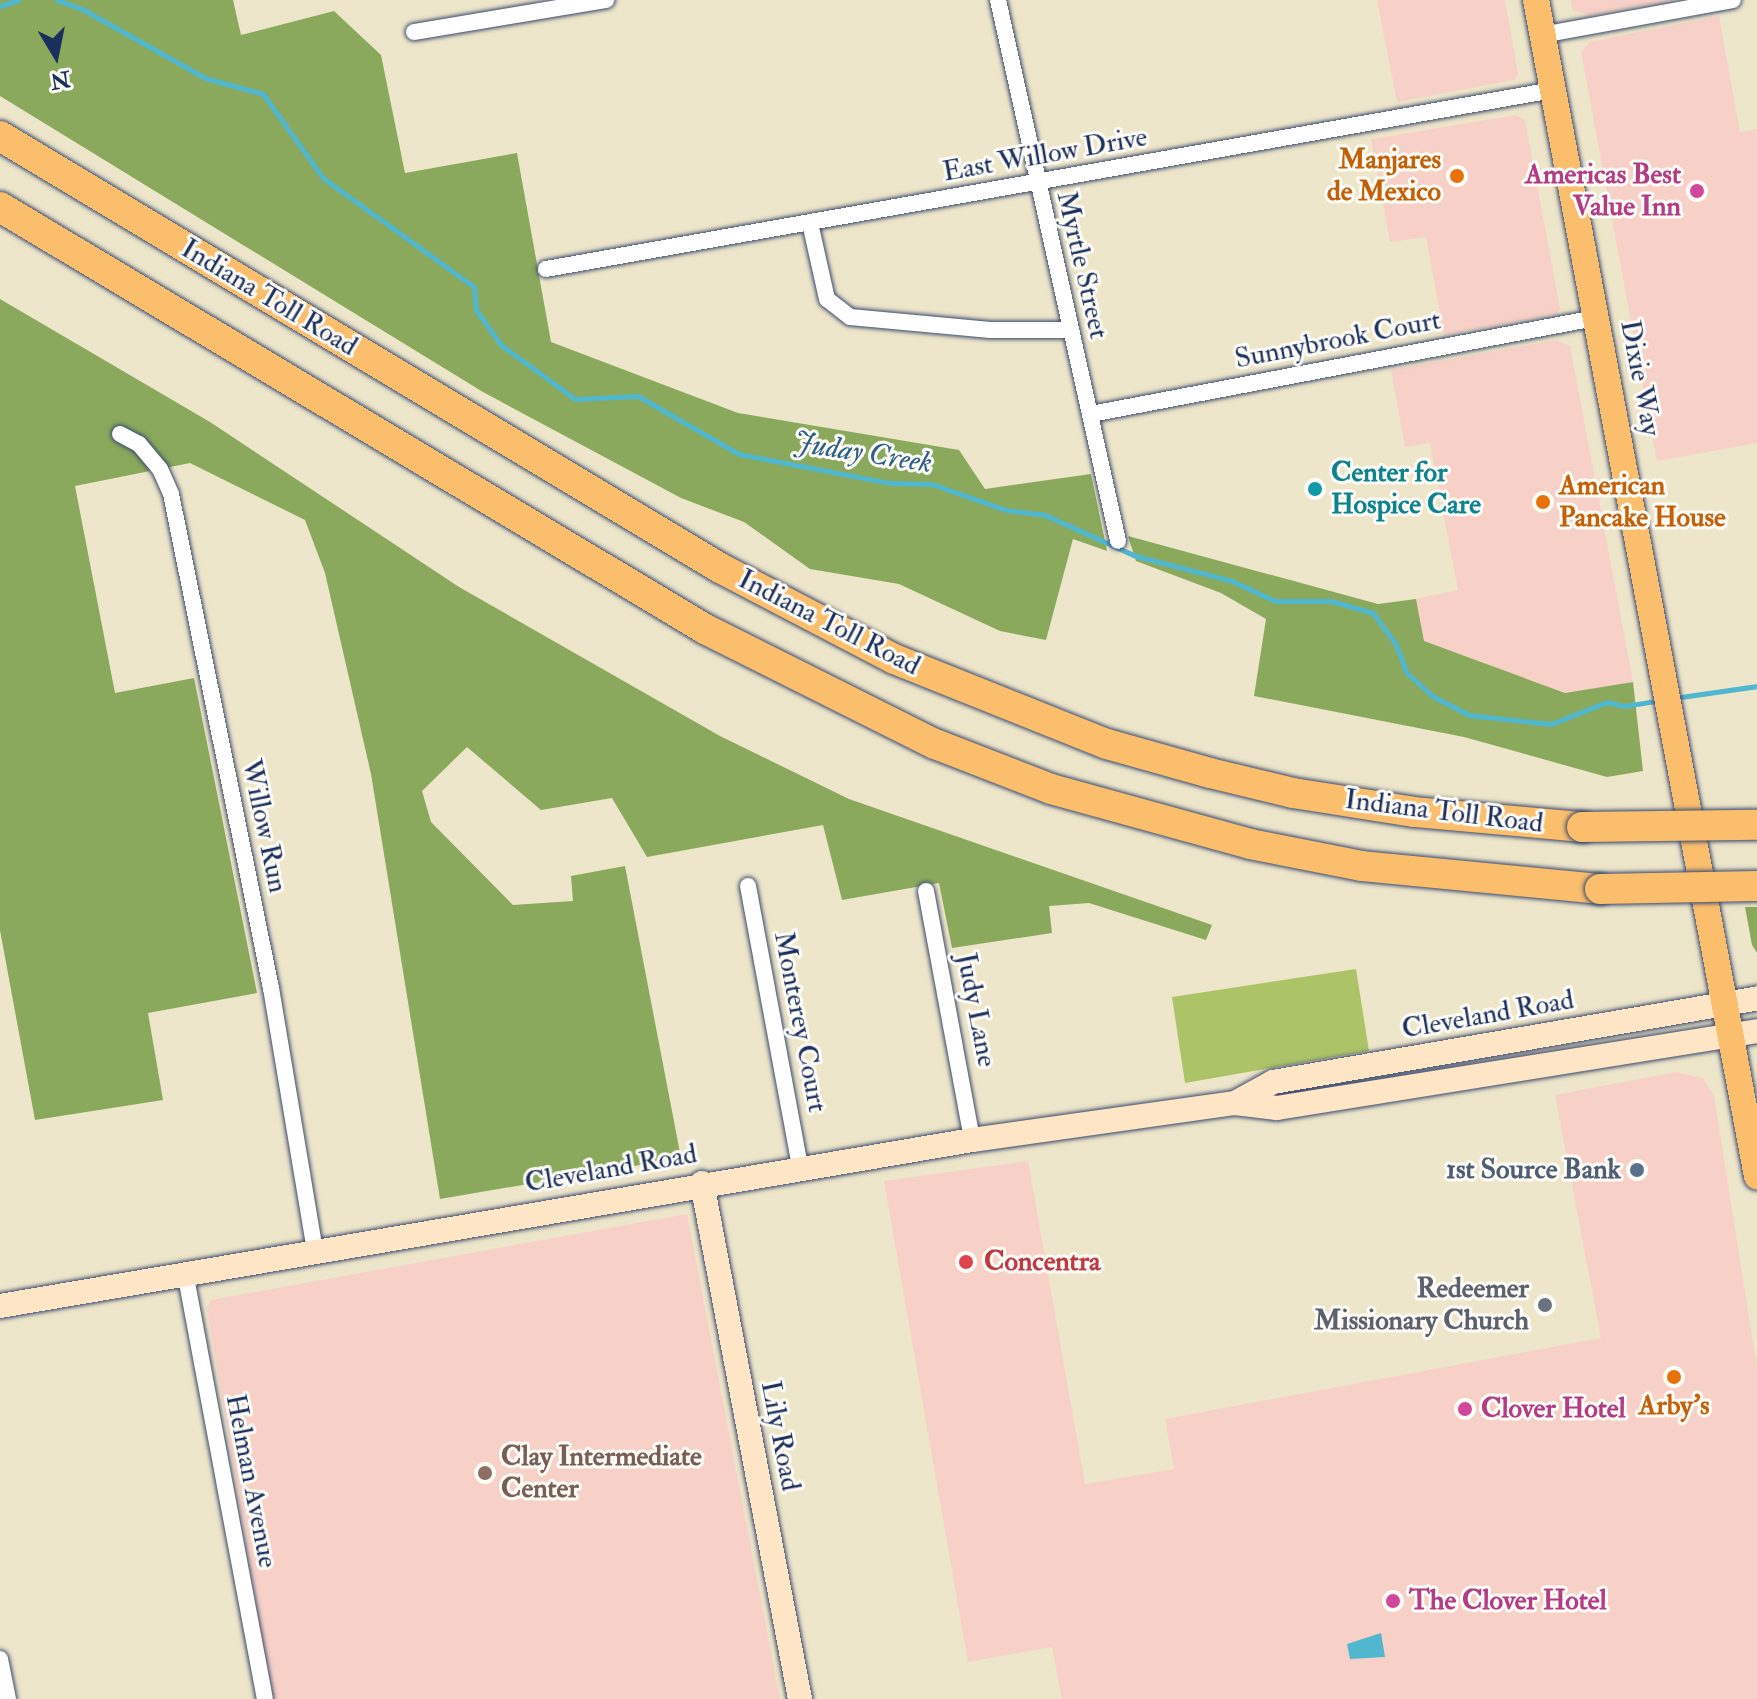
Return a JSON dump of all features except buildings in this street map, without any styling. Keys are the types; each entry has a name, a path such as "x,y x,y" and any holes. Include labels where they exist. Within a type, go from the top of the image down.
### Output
{"highway":[{"name":"Indiana Toll Road","path":"0,136 720,568 922,671 1107,744 1293,793 1414,812 1582,827 1757,825"},
{"path":"0,207 705,629 935,744 1051,789 1250,844 1403,871 1600,889 1757,886"}],"main road":[{"name":"Dixie Way","path":"1536,0 1727,1004 1745,1034 1757,1176"},
{"name":"Cleveland Road","path":"1235,1103 1273,1082 1757,998"},
{"name":"Cleveland Road","path":"0,1306 702,1183 972,1140 1235,1103 1277,1108 1745,1034"},
{"name":"Lily Road","path":"702,1183 800,1699"}],"street":[{"path":"414,32 606,0"},
{"name":"Myrtle Street","path":"998,0 1118,541"},
{"path":"1542,35 1733,0"},
{"name":"East Willow Drive","path":"546,269 1553,90"},
{"path":"810,223 827,299 850,317 990,330 1070,330"},
{"name":"Sunnybrook Court","path":"1091,414 1595,318"},
{"name":"Willow Run","path":"120,434 139,444 160,469 171,494 271,988 315,1250"},
{"name":"Monterey Court","path":"748,886 800,1167"},
{"name":"Judy Lane","path":"926,891 972,1140"},
{"name":"Helman Avenue","path":"185,1272 265,1699"},
{"path":"0,1659 8,1699"}],"shaded area":[{"path":"1377,0 1505,0 1518,74 1514,80 1397,102"},
{"path":"1571,0 1674,0 1589,15 1572,10"},
{"path":"1719,16 1740,132 1757,129 1757,443 1657,461 1581,52 1590,42"},
{"path":"1516,115 1525,120 1560,308 1557,314 1444,335 1426,237 1390,242 1371,139"},
{"path":"1556,340 1570,346 1633,682 1565,693 1424,641 1416,599 1458,590 1430,443 1405,447 1391,370"},
{"path":"1676,1072 1703,1078 1714,1096 1757,1368 1757,1699 1062,1699 1052,1647 968,1662 884,1181 1028,1161 1085,1484 1174,1469 1165,1419 1601,1338 1555,1095"},
{"name":"Clay Intermediate Center","path":"687,1214 780,1699 272,1699 207,1308 211,1300"}],"green space":[{"path":"0,0 233,0 241,35 334,11 381,55 405,173 517,153 551,342 738,413 959,450 985,489 1091,474 1107,551 1073,539 1046,640 1000,631 899,584 810,569 744,522 681,498 483,392 0,96"},
{"path":"0,299 210,422 459,587 720,736 849,799 1212,925 1206,940 1089,903 1049,906 1052,933 952,948 939,883 842,900 823,825 647,857 612,798 541,810 467,747 422,791 431,822 513,905 573,901 571,876 625,866 681,1158 440,1199 371,774 325,573 305,520 190,463 75,486 115,693 194,678 257,993 148,1013 163,1100 35,1120 0,930"},
{"path":"1128,536 1378,604 1416,599 1424,641 1565,693 1633,682 1643,771 1607,777 1464,737 1254,696 1266,619 1221,593 1136,561"},
{"path":"1745,907 1757,907 1757,953 1752,945"},
{"path":"1356,969 1369,1051 1185,1083 1172,997"}],"water":[{"path":"1381,1633 1385,1657 1350,1659 1347,1644"}],"waterway":[{"name":"Juday Creek","path":"0,6 18,0"},
{"name":"Juday Creek","path":"57,0 84,10 205,78 263,94 323,178 474,287 476,310 501,345 575,399 638,396 739,454 890,483 932,484 1006,510 1045,515 1136,556 1232,581 1275,601 1331,601 1373,613 1396,645 1407,673 1434,697 1469,715 1551,724 1607,702 1624,706 1660,700"},
{"name":"Juday Creek","path":"1674,698 1757,686"}],"place":[{"name":"Manjares de Mexico","path":"1457,176"},
{"name":"Americas Best Value Inn","path":"1697,191"},
{"name":"Center for Hospice Care","path":"1315,489"},
{"name":"American Pancake House","path":"1543,502"},
{"name":"1st Source Bank","path":"1637,1170"},
{"name":"Concentra","path":"966,1262"},
{"name":"Redeemer Missionary Church","path":"1545,1305"},
{"name":"Arby's","path":"1674,1377"},
{"name":"Clover Hotel","path":"1465,1409"},
{"name":"Clay Intermediate Center","path":"485,1473"},
{"name":"The Clover Hotel","path":"1393,1601"}]}
